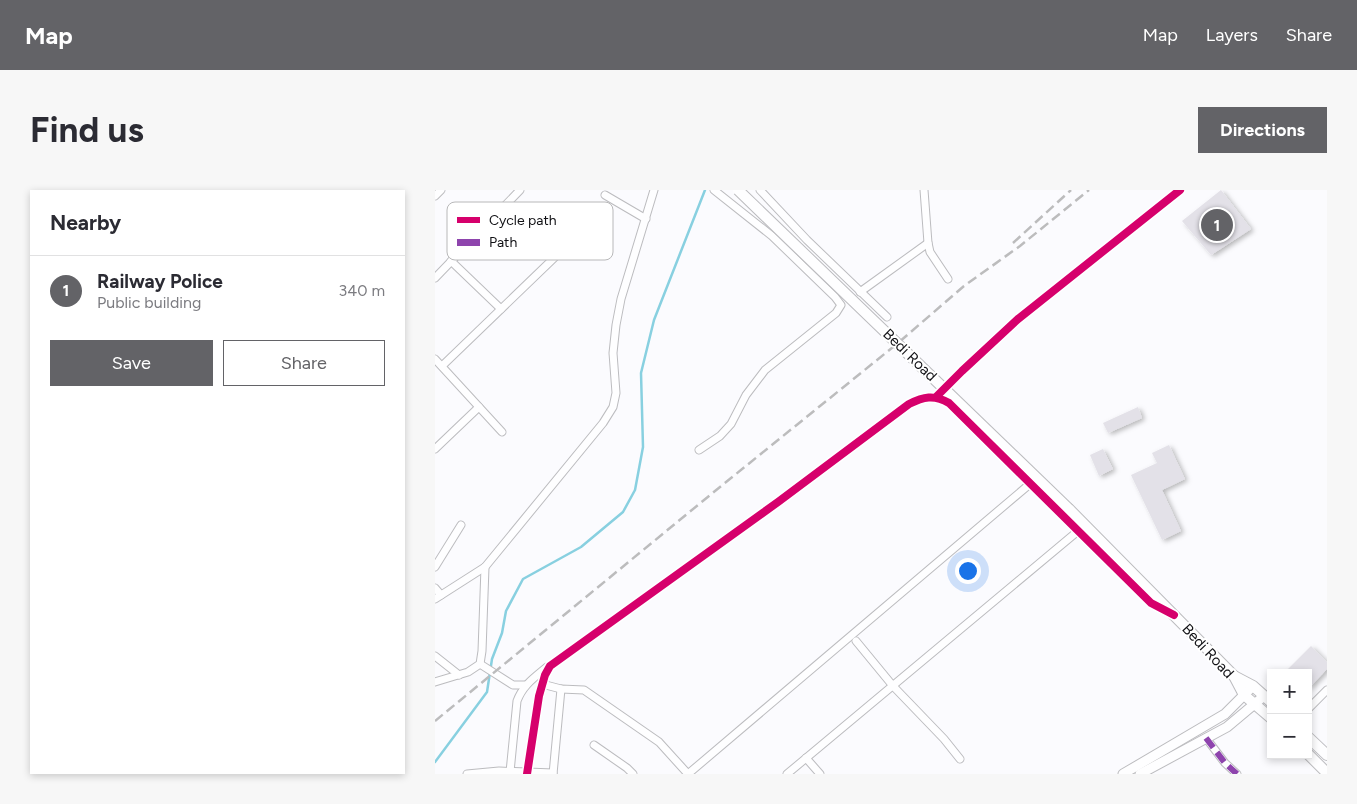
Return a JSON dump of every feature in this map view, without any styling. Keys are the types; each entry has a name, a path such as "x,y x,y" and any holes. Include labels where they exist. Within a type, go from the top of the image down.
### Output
{"main road":[{"name":"Bedi Road","path":"738,190 956,399 1159,598 1234,676 1253,686 1267,699"},
{"name":"Bedi Road","path":"1234,676 1244,696"},
{"path":"1244,696 1267,714"},
{"path":"1312,741 1327,755"},
{"path":"1312,758 1327,773"}],"street":[{"path":"435,196 441,190"},
{"path":"509,202 520,190"},
{"path":"435,588 438,597 485,567 603,423 613,407 616,393 613,360 615,325 654,190"},
{"path":"760,190 807,240 887,317"},
{"path":"924,190 930,252 948,279"},
{"path":"699,450 720,436 725,430 738,412 753,384 765,370 836,313 841,306 772,236 716,191"},
{"path":"605,195 646,219"},
{"path":"861,292 928,242"},
{"path":"442,366 553,260"},
{"path":"435,278 451,261 501,309"},
{"path":"435,359 502,432"},
{"path":"511,772 517,701 525,685 778,502 909,404 920,399 936,397 949,403 1151,603 1174,615"},
{"path":"435,449 479,407"},
{"path":"542,684 561,689 584,690 659,742 688,774 1031,483"},
{"path":"435,567 461,525"},
{"path":"787,774 1078,531"},
{"path":"435,682 475,669 480,664 485,567"},
{"path":"856,641 893,686 960,759"},
{"path":"435,656 459,675"},
{"path":"480,664 513,685 525,685"},
{"path":"527,773 542,684 549,666"},
{"path":"1123,774 1225,714 1253,686"},
{"path":"467,774 487,771 553,773 561,689"},
{"path":"1312,706 1327,690"},
{"path":"1140,774 1227,727 1255,704 1267,699"},
{"path":"1206,738 1225,763 1237,774"},
{"path":"594,745 633,774"},
{"path":"806,758 820,774"}],"building":[{"path":"1221,190 1251,229 1211,255 1182,221"},
{"path":"1138,407 1142,418 1108,433 1103,423"},
{"path":"1169,445 1185,479 1162,490 1181,531 1162,540 1131,475 1157,463 1152,453"},
{"path":"1103,449 1113,469 1099,476 1090,455"},
{"path":"1311,646 1327,662 1327,669 1312,685 1312,669 1288,669"}],"waterway":[{"path":"435,762 487,692 492,659 502,633 506,611 523,579 581,547 623,512 635,490 643,447 641,373 654,320 705,190"}],"railway":[{"path":"1013,243 1071,190"},
{"path":"435,721 898,343 964,286 1020,246 1089,190"}],"marked path":[{"path":"1206,738 1225,763 1237,774"}],"cycle path":[{"path":"936,397 1018,319 1180,190"},
{"path":"527,774 539,696 545,675 550,666 778,502 909,404 924,398 938,398 949,403 1151,603 1174,615"}],"place":[{"name":"Railway Police","path":"1217,225"}]}
